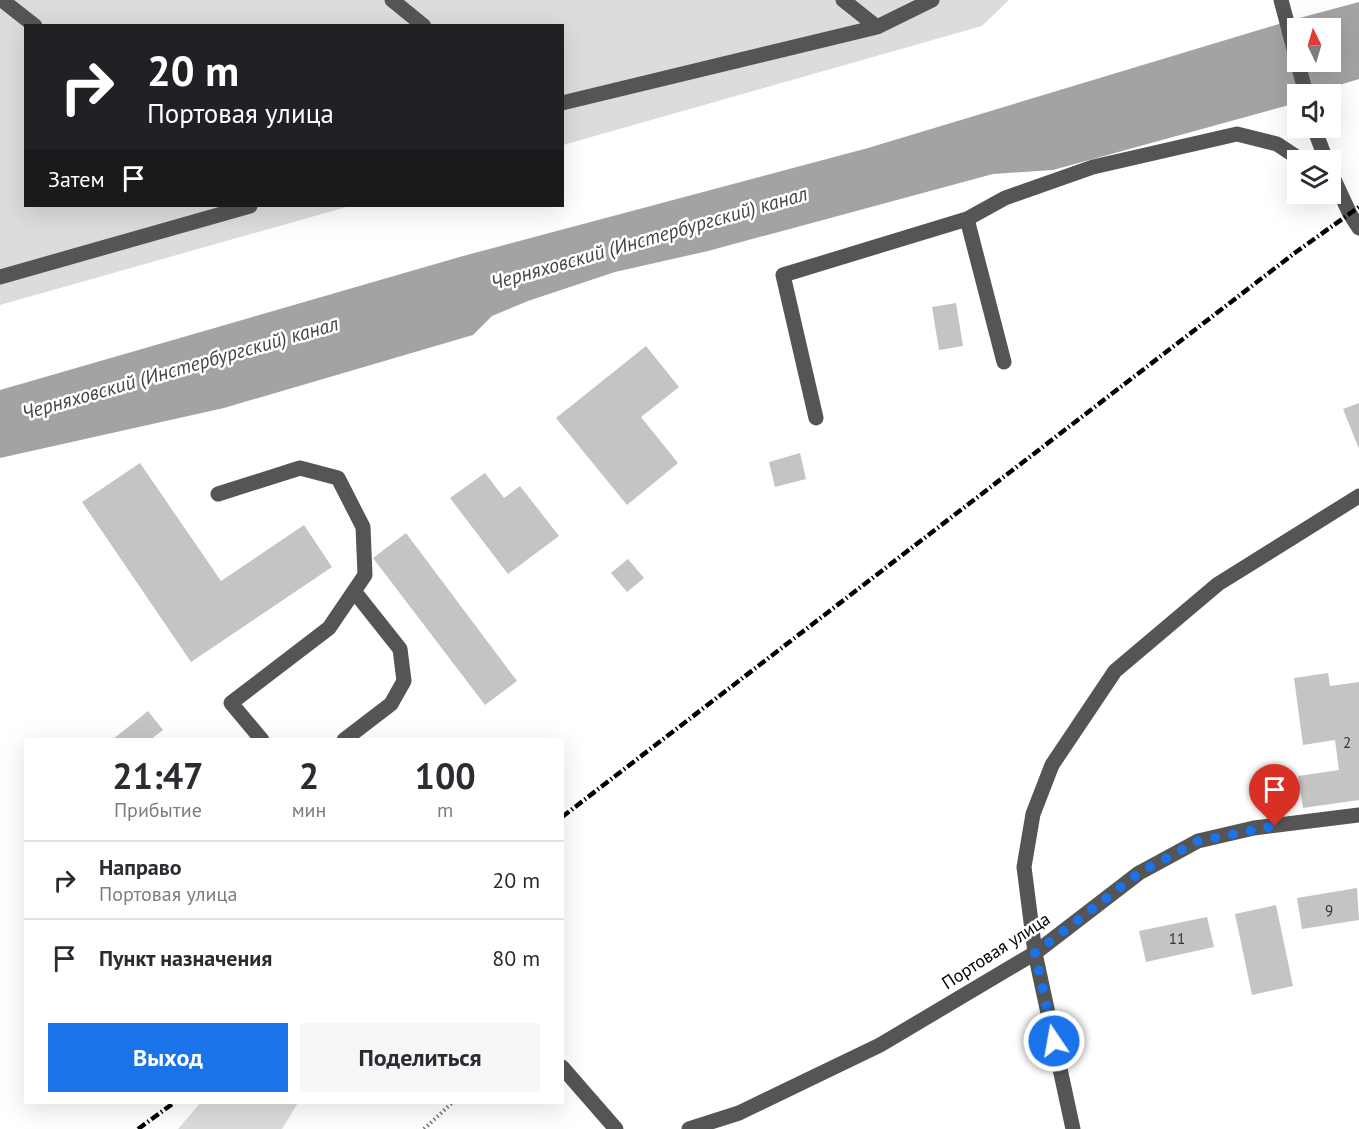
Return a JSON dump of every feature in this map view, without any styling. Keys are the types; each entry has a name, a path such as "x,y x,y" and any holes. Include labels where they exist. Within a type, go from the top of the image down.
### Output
{"street":[{"path":"2,0 32,24"},
{"path":"392,0 422,24"},
{"path":"843,0 877,27"},
{"path":"564,103 877,27 932,0"},
{"path":"1281,0 1302,84"},
{"path":"816,418 783,275 967,219 1005,198 1093,167 1237,134 1277,144 1287,151"},
{"path":"1341,195 1359,228"},
{"path":"0,277 246,207"},
{"path":"967,219 1004,362"},
{"path":"218,494 300,468 338,478 363,526 365,575 329,628 231,703 259,738"},
{"path":"1073,1129 1035,953 1024,867 1034,814 1052,765 1115,671 1218,584 1359,496"},
{"path":"347,738 391,704 404,681 400,649 354,591"},
{"name":"Портовая улица","path":"690,1129 739,1113 880,1045 1035,953 1139,873 1198,841 1254,828 1359,815"},
{"path":"564,1069 616,1129"}],"path":[{"path":"424,1129 451,1104"}],"shaded area":[{"path":"0,0 1009,0 982,26 564,145 564,24 24,24 24,207 346,207 0,305"},
{"path":"199,1104 297,1104 282,1129 178,1129"}],"water":[{"name":"Черняховский (Инстербургский) канал","path":"1359,2 1359,79 1341,85 1287,84 1287,106 1053,170 993,174 708,251 615,272 528,301 492,316 473,335 224,408 0,458 0,390 463,256 868,148 1287,22 1287,72 1341,72 1341,18 1299,18"}],"building":[{"path":"956,303 963,346 939,350 932,307"},
{"path":"646,346 679,387 641,417 678,463 627,505 556,418"},
{"path":"1359,403 1359,449 1343,409"},
{"path":"800,453 806,479 775,487 769,462"},
{"path":"140,463 221,581 304,525 332,567 191,662 82,502"},
{"path":"485,473 504,498 520,486 559,536 508,574 450,498"},
{"path":"406,533 517,681 485,705 373,558"},
{"path":"628,559 644,578 627,592 611,573"},
{"path":"1328,673 1330,686 1359,682 1359,800 1303,808 1298,776 1339,770 1335,740 1303,745 1294,678"},
{"path":"148,711 163,730 153,738 114,738"},
{"path":"1357,888 1359,920 1302,929 1297,898"},
{"path":"1276,905 1293,986 1252,995 1235,914"},
{"path":"1207,917 1214,947 1146,962 1139,931"}],"railway":[{"path":"564,815 1296,252 1359,207"},
{"path":"138,1129 172,1104"}],"route":[{"path":"1054,1041 1035,953 1139,873 1198,841 1254,828 1275,826"}]}
